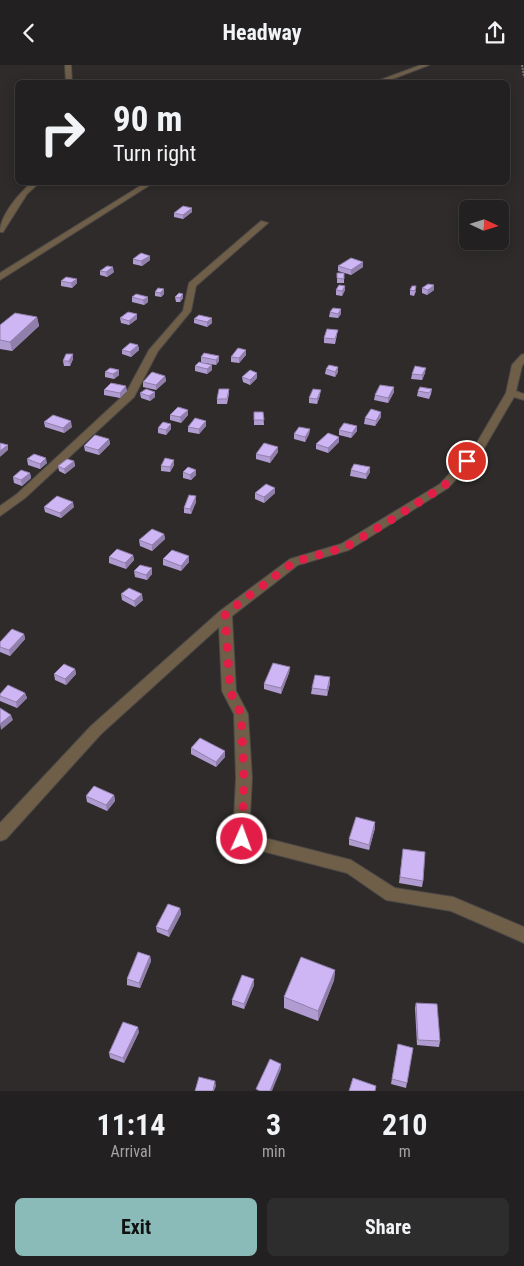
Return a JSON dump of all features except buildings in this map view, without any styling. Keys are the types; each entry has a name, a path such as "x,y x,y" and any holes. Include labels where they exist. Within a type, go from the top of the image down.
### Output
{"street":[{"path":"68,65 69,80"},
{"path":"384,80 426,65"},
{"path":"0,231 24,193 33,185"},
{"path":"0,277 146,185"},
{"path":"0,512 21,496 130,395 154,350 187,311 192,285 264,223"},
{"path":"0,834 96,730 225,614 294,562 346,547 444,486 479,448 518,395 517,365 524,357"},
{"path":"225,614 230,691 241,714 244,778 242,839 351,867 392,895 453,904 524,935"}],"path":[{"path":"522,65 524,77"}],"route":[{"path":"242,839 244,778 241,714 230,691 225,614 294,562 346,547 386,523 444,486 467,461"}]}
